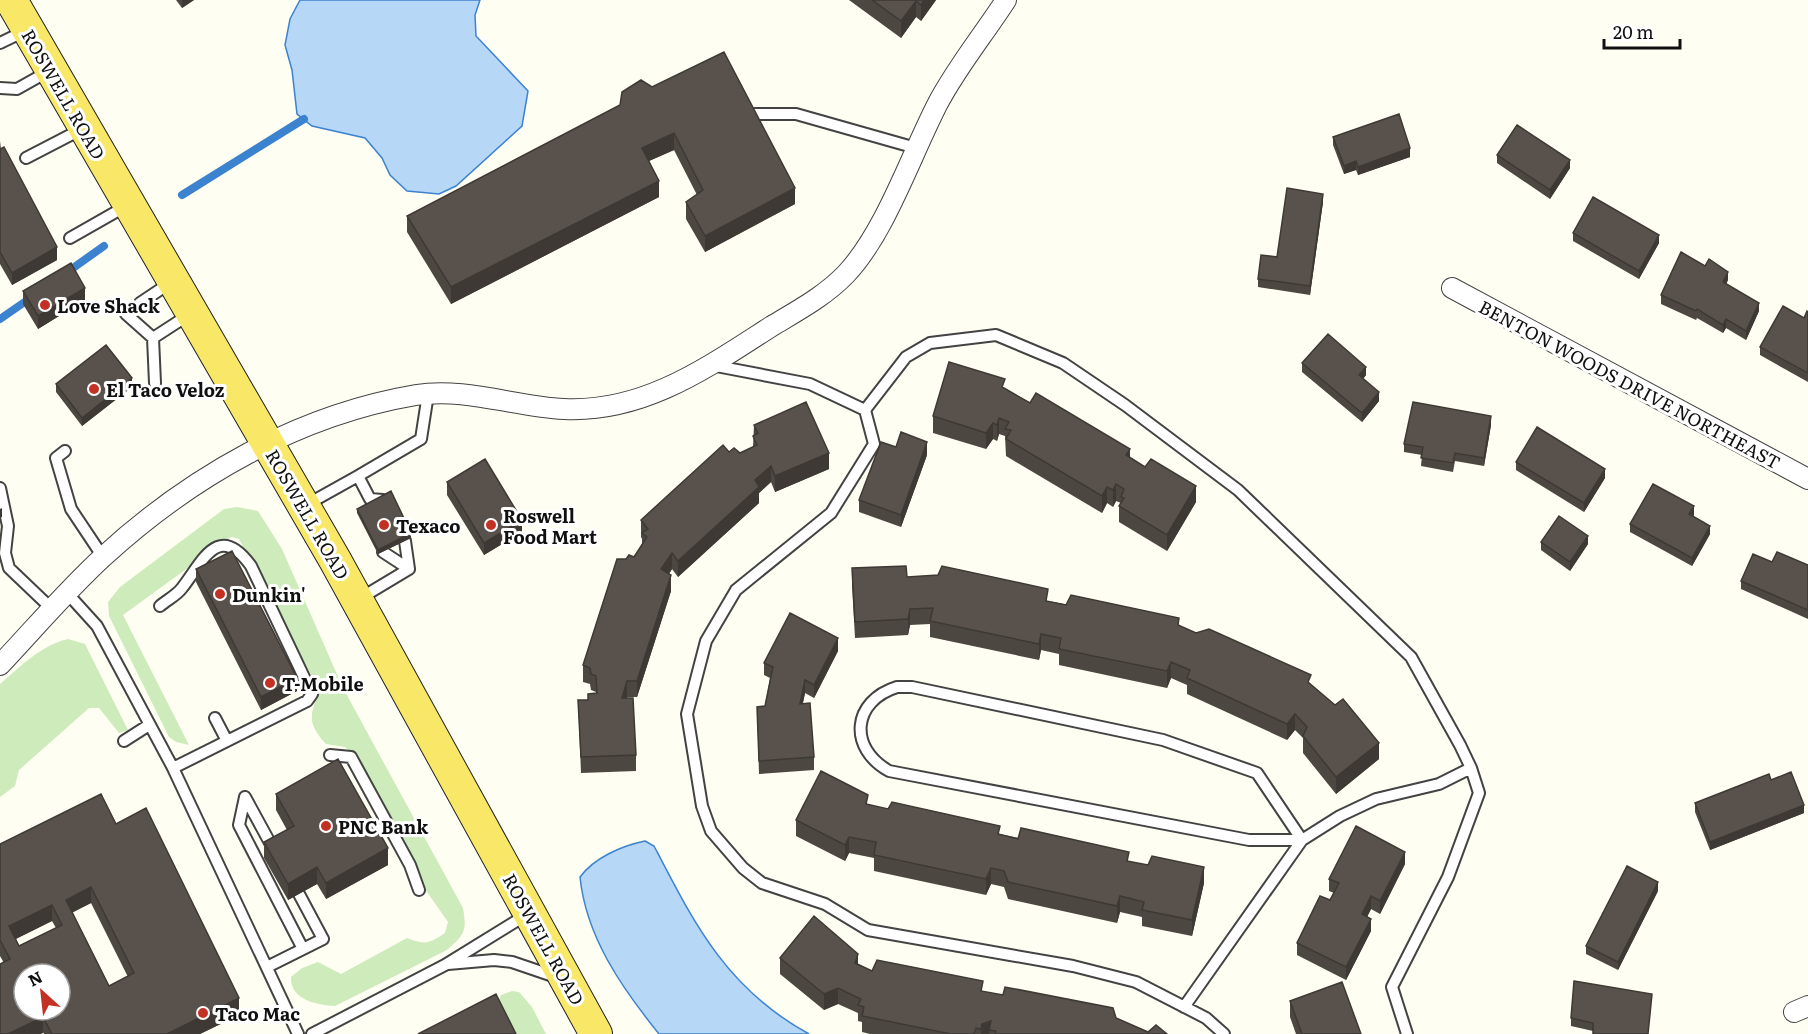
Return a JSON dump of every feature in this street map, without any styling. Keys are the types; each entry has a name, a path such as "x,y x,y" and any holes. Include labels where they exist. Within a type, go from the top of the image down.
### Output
{"main road":[{"name":"ROSWELL ROAD","path":"14,15 50,70 304,506 596,1034"}],"street":[{"path":"0,665 103,557 183,493 212,472 314,421 428,394 453,394 565,409 602,408 634,401 687,380 824,294 846,275 868,247 940,100 1006,0"},
{"name":"BENTON WOODS DRIVE NORTHEAST","path":"1452,288 1808,479"}],"lane":[{"path":"0,88 17,89 50,70"},
{"path":"755,114 796,114 916,148"},
{"path":"26,158 83,129"},
{"path":"70,238 128,205"},
{"path":"140,303 173,281"},
{"path":"153,338 192,313"},
{"path":"126,314 153,338 155,383"},
{"path":"865,410 906,357 930,343 996,335 1063,363 1125,405 1238,490 1411,657 1471,768 1479,793 1448,877 1392,987 1407,1034"},
{"path":"711,365 810,384 865,410 874,444 831,513 736,590 706,641 687,714 702,806 711,831 743,868 762,883 825,904 868,930 1083,969 1136,982 1206,1018 1224,1034"},
{"path":"304,506 421,439 428,394"},
{"path":"60,455 72,509 103,557"},
{"path":"358,476 370,499"},
{"path":"0,488 4,496 8,526 5,553 9,568 52,610"},
{"path":"370,499 383,500"},
{"path":"362,511 370,499"},
{"path":"405,541 409,569"},
{"path":"160,606 182,589 206,553 223,546 232,547 242,554 251,566 312,694 307,701 172,768"},
{"path":"383,552 409,569"},
{"path":"357,600 409,569"},
{"path":"68,594 97,626 149,724 298,1034"},
{"path":"912,687 1163,740 1257,774 1302,840 1249,840 889,771 876,764 867,753 861,740 860,726 864,712 872,700 884,691 912,687"},
{"path":"215,717 227,741"},
{"path":"124,741 149,724"},
{"path":"330,755 351,757 410,866 419,890"},
{"path":"1184,1007 1302,840 1340,816 1376,800 1440,784 1471,768"},
{"path":"276,852 244,797 239,825 303,949"},
{"path":"267,967 323,939 299,894"},
{"path":"312,1034 445,965 529,913"},
{"path":"445,965 494,960 512,962 566,981"}],"green space":[{"path":"237,507 258,511 282,549 343,688 463,908 465,922 463,932 447,950 335,1006 306,1000 295,991 291,977 302,968 318,962 341,974 407,938 419,942 435,939 445,933 448,922 427,892 353,754 345,747 326,744 313,726 315,682 239,539 232,537 202,551 189,567 123,615 189,745 176,742 169,737 109,616 108,602 120,587 224,509"},
{"path":"68,639 85,644 128,730 119,733 99,708 89,708 19,770 15,786 0,797 0,684 40,651"},
{"path":"512,991 519,992 532,1007 546,1034 510,1034 496,1007 501,995"}],"water":[{"path":"300,0 480,0 475,15 476,36 528,91 522,126 456,186 439,194 407,191 390,175 382,158 365,138 312,126 297,114 292,70 285,45 290,19"},
{"path":"645,841 654,846 699,928 735,976 780,1016 809,1034 659,1034 619,980 608,961 590,920 580,877 593,864 609,854"}],"building":[{"path":"872,0 924,0 921,5 916,1 901,21"},
{"path":"724,52 795,188 705,236 686,202 703,190 674,133 642,148 659,181 451,287 407,216 620,105 622,92 641,80 652,87"},
{"path":"1399,114 1410,148 1358,167 1356,161 1344,166 1333,137"},
{"path":"1517,125 1570,160 1550,190 1497,155"},
{"path":"4,147 57,247 12,273 0,252 0,149"},
{"path":"1287,188 1323,194 1310,286 1258,279 1261,255 1277,257"},
{"path":"1593,197 1659,235 1639,271 1573,233"},
{"path":"1681,252 1705,266 1709,259 1728,272 1723,282 1759,303 1746,331 1726,319 1723,325 1697,309 1696,311 1661,295"},
{"path":"71,263 85,288 38,316 23,291"},
{"path":"1783,306 1804,318 1808,312 1808,373 1760,347"},
{"path":"1328,334 1366,367 1359,375 1379,392 1362,413 1302,363"},
{"name":"El Taco Veloz","path":"106,345 132,378 82,418 56,384"},
{"path":"949,362 1005,379 1002,387 1030,403 1036,393 1130,449 1126,455 1145,467 1151,459 1196,486 1167,535 1119,506 1124,498 1121,497 1124,489 1116,484 1113,490 1107,487 1102,496 1006,439 1011,430 1005,429 1009,422 999,418 997,425 993,423 986,433 933,416"},
{"path":"806,402 829,453 775,476 771,466 755,480 759,487 678,561 672,553 661,569 671,575 637,681 627,681 622,698 633,698 636,755 581,757 578,700 588,700 588,694 597,693 596,676 591,674 590,668 583,665 617,559 626,559 629,555 634,557 647,537 642,533 648,529 641,520 723,445 729,452 734,448 740,453 757,445 753,436 758,433 754,425"},
{"path":"1413,402 1491,416 1484,458 1455,453 1453,463 1421,458 1423,447 1404,444"},
{"path":"1537,427 1605,469 1584,503 1516,462"},
{"path":"901,432 927,442 901,515 859,500 881,442 896,447"},
{"path":"485,459 522,520 484,543 447,482"},
{"path":"1653,484 1694,506 1689,514 1710,526 1692,558 1630,524"},
{"name":"Texaco","path":"391,491 411,533 378,550 357,509"},
{"path":"1559,516 1588,536 1570,562 1541,542"},
{"path":"232,551 297,678 261,697 196,569"},
{"path":"1777,552 1808,565 1808,610 1741,581 1753,554 1772,562"},
{"path":"906,566 907,577 938,575 942,566 1048,589 1046,601 1066,605 1071,595 1179,618 1178,625 1196,633 1209,629 1311,675 1308,682 1335,705 1343,699 1379,743 1336,777 1303,736 1307,727 1295,714 1287,724 1187,678 1190,670 1171,662 1167,671 1059,649 1061,638 1041,634 1039,644 930,621 933,608 910,609 908,619 855,622 852,568"},
{"path":"790,613 838,638 814,685 805,680 800,704 810,703 814,757 759,761 757,707 765,706 773,667 764,663"},
{"name":"PNC Bank","path":"338,759 388,848 326,883 317,867 288,884 264,842 294,826 276,794"},
{"path":"821,771 868,795 866,804 888,809 892,802 1000,826 998,834 1018,839 1021,828 1129,852 1127,861 1148,865 1152,856 1204,867 1192,920 1142,910 1144,902 1120,896 1117,906 1008,882 1004,871 991,868 986,879 874,855 876,842 849,837 845,845 796,820"},
{"path":"1791,772 1804,805 1710,842 1695,803 1769,774 1771,780"},
{"path":"101,794 116,824 146,808 239,998 167,1034 52,1034 46,1022 72,1022 72,962 12,962 12,1022 33,1022 8,1034 0,1034 0,964 10,959 0,940 0,844","holes":["91,887 134,973 109,986 66,900","52,905 62,925 19,946 9,926"]},
{"path":"1356,826 1405,852 1380,901 1371,896 1362,914 1371,919 1346,967 1297,943 1320,896 1330,900 1339,883 1329,879"},
{"path":"1627,866 1658,882 1618,962 1586,946"},
{"path":"814,916 858,954 855,963 872,971 877,960 983,981 981,991 1003,995 1005,987 1113,1008 1116,1018 1148,1032 1156,1025 1167,1034 995,1034 996,1031 989,1030 991,1021 982,1024 981,1029 976,1028 974,1034 951,1034 862,1016 864,1007 858,1005 861,999 838,988 824,994 780,958"},
{"path":"1574,981 1652,994 1648,1034 1593,1034 1593,1023 1571,1018"},
{"path":"1342,982 1361,1034 1302,1034 1290,1001"},
{"path":"496,994 516,1034 418,1034"}],"waterway":[{"path":"182,195 304,119"},
{"path":"66,273 104,246"},
{"path":"0,319 29,299"}],"place":[{"name":"Love Shack","path":"45,305"},
{"name":"El Taco Veloz","path":"94,389"},
{"name":"Texaco","path":"384,525"},
{"name":"Roswell Food Mart","path":"491,525"},
{"name":"Dunkin'","path":"220,594"},
{"name":"T-Mobile","path":"270,683"},
{"name":"PNC Bank","path":"326,826"},
{"name":"Taco Mac","path":"203,1013"}]}
